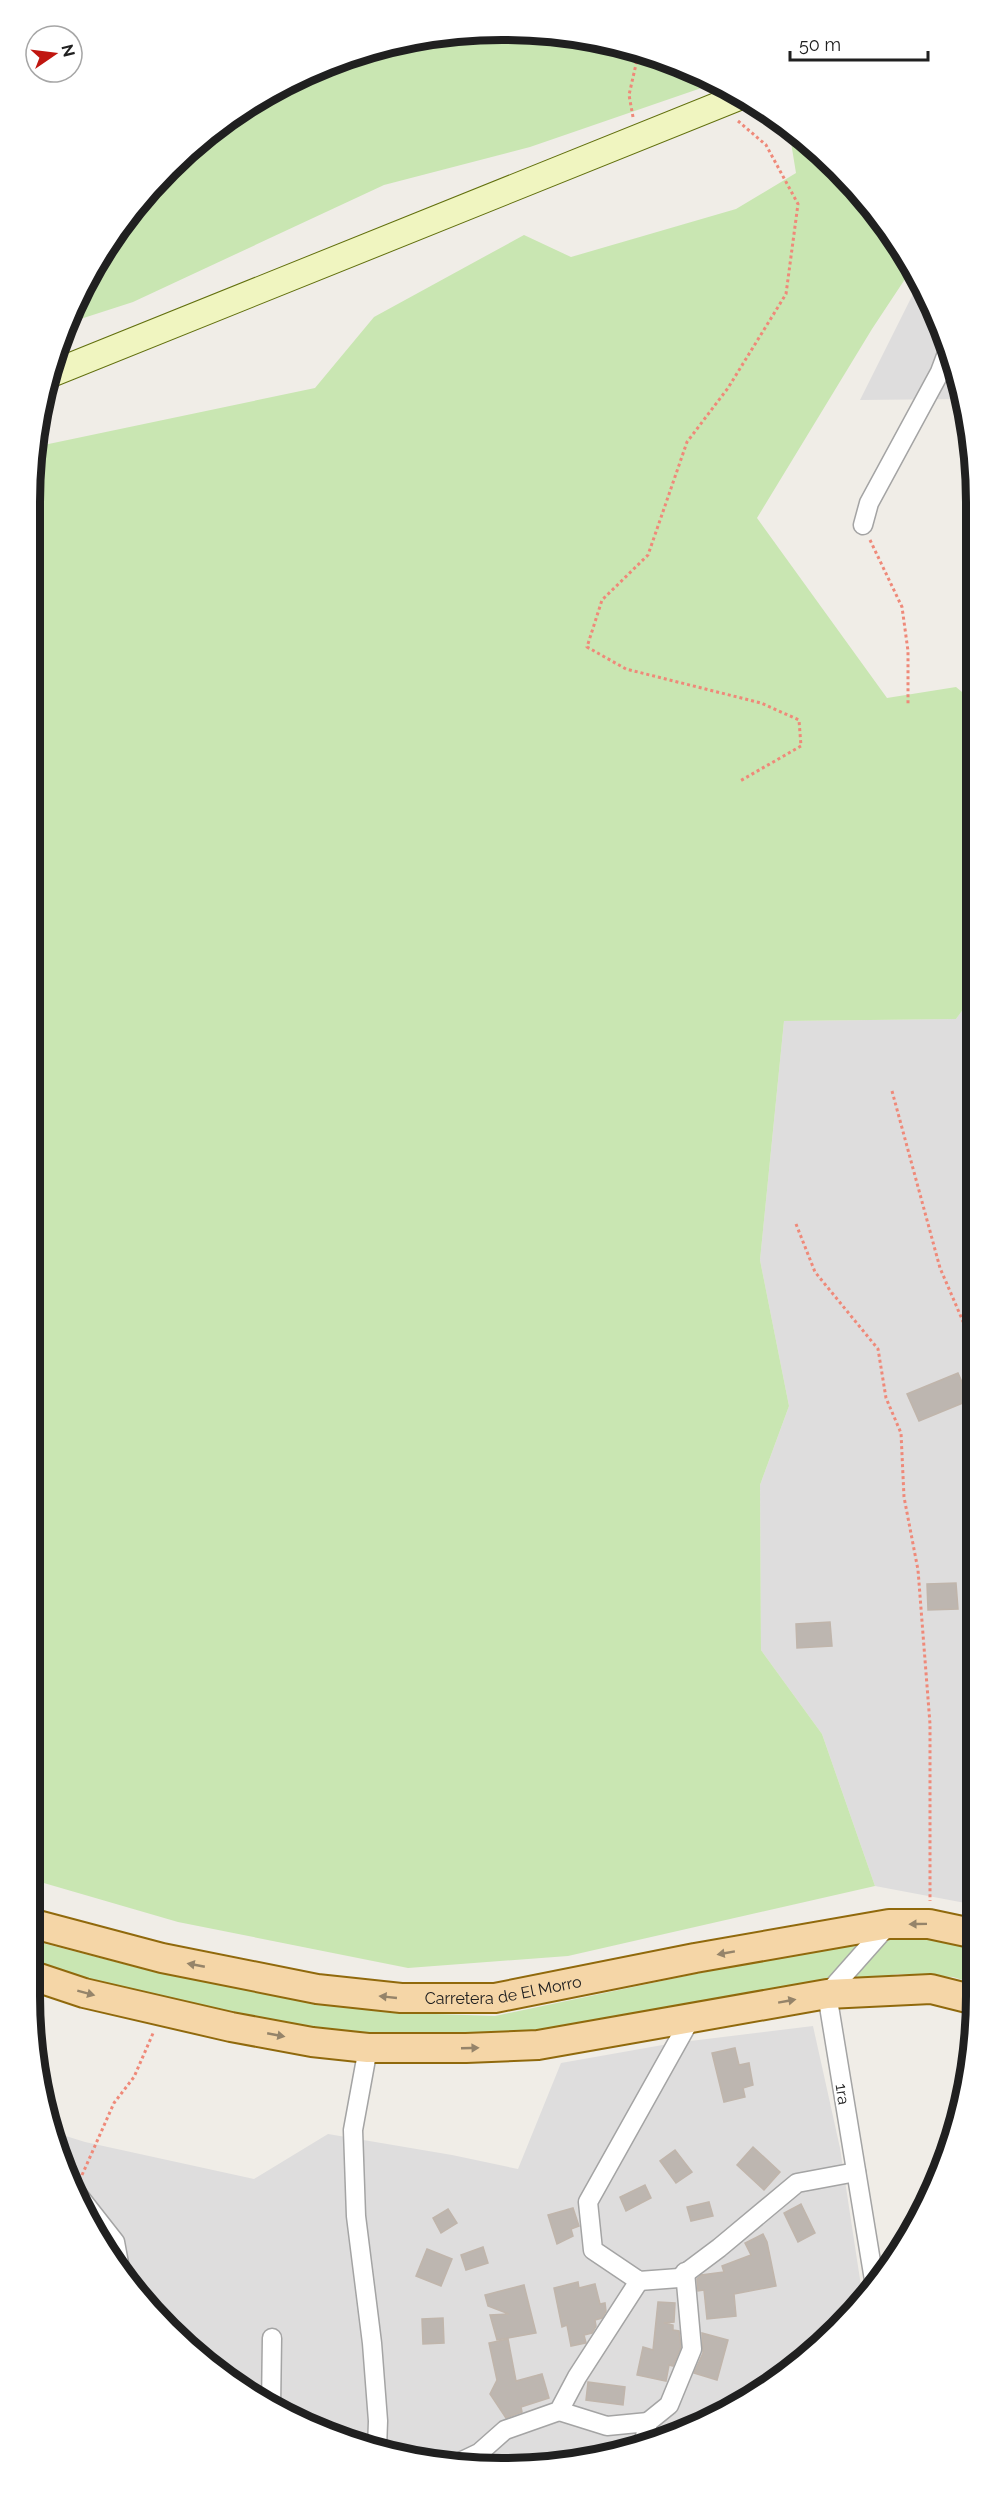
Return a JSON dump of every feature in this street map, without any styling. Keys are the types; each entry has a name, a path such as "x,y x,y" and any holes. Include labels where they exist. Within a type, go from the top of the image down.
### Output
{"main road":[{"path":"60,370 729,100"},
{"name":"Carretera de El Morro","path":"40,1926 162,1958 317,1989 401,1998 495,1998 695,1958 889,1924 929,1924 966,1932"},
{"path":"40,1979 84,1994 164,2010 231,2027 312,2042 368,2048 538,2045 827,1994 931,1989 966,1998"}],"street":[{"path":"863,525 869,503 944,362"},
{"path":"827,1994 889,1924"},
{"name":"1ra","path":"827,1994 873,2273"},
{"path":"692,2018 588,2202 594,2250 639,2281 679,2278 797,2183 856,2172"},
{"path":"368,2048 353,2130 356,2216 372,2343 377,2440"},
{"path":"94,2211 115,2242 116,2249"},
{"path":"470,2457 506,2430 559,2411 607,2426 648,2422 669,2405 692,2349 685,2272"},
{"path":"559,2411 577,2377 639,2281"},
{"path":"271,2395 272,2338"},
{"path":"645,2435 648,2422"}],"path":[{"path":"637,60 629,95 637,138"},
{"path":"729,100 766,145 798,204 786,294 728,388 687,442 648,555 602,600 587,647 626,669 762,703 799,720 801,746 740,781"},
{"path":"863,525 902,607 908,651 908,705"},
{"path":"892,1091 940,1268 966,1328"},
{"path":"796,1224 815,1272 878,1349 886,1398 902,1433 904,1497 918,1570 930,1724 932,1862 929,1924"},
{"path":"80,2180 114,2103 134,2077 164,2010"}],"shaded area":[{"path":"914,291 941,354 954,399 860,400"},
{"path":"966,1005 966,1903 875,1886 822,1734 761,1650 760,1485 789,1406 760,1260 784,1021 956,1019"},
{"path":"813,2026 840,2148 861,2288 808,2343 760,2380 734,2396 708,2410 652,2433 623,2442 563,2454 503,2458 473,2457 413,2449 383,2442 298,2410 246,2380 198,2343 155,2300 136,2277 118,2252 88,2200 62,2135 85,2142 254,2179 328,2134 452,2155 518,2169 561,2063 674,2043"}],"green space":[{"path":"503,40 533,41 593,49 623,56 705,87 530,147 384,185 133,302 79,320 102,272 136,221 155,198 198,155 246,118 272,102 298,88 354,65 383,56 443,44"},
{"path":"791,141 851,198 888,246 907,277 872,329 757,518 887,698 956,687 966,695 966,1005 956,1019 784,1021 760,1260 789,1406 760,1485 761,1650 822,1734 875,1886 568,1956 408,1968 178,1922 40,1882 40,503 44,445 315,388 374,317 524,235 571,257 736,209 796,173"},
{"path":"903,1936 966,1943 966,1981 953,1977 898,1974 541,2033 467,2037 322,2030 231,2015 80,1981 40,1967 40,1943 159,1973 312,2003 406,2013 495,2016 738,1965"}],"building":[{"path":"958,1373 966,1391 966,1402 919,1421 907,1394"},
{"path":"956,1583 958,1609 928,1610 927,1584"},
{"path":"830,1622 832,1646 797,1648 796,1624"},
{"path":"735,2048 739,2065 749,2063 753,2085 743,2088 745,2097 724,2102 712,2053"},
{"path":"753,2147 780,2172 764,2190 737,2165"},
{"path":"675,2150 692,2172 676,2183 660,2161"},
{"path":"645,2185 651,2198 626,2211 620,2197"},
{"path":"709,2202 713,2216 691,2221 687,2207"},
{"path":"801,2204 815,2233 798,2242 784,2213"},
{"path":"573,2208 579,2226 571,2229 573,2236 557,2244 548,2215"},
{"path":"448,2209 457,2223 441,2233 433,2218"},
{"path":"763,2234 767,2242 776,2286 734,2294 736,2316 707,2319 704,2290 698,2291 697,2279 701,2275 724,2272 722,2266 751,2255 745,2243"},
{"path":"483,2247 488,2263 466,2270 461,2255"},
{"path":"427,2249 452,2259 441,2286 416,2276"},
{"path":"578,2282 579,2288 595,2284 600,2304 605,2303 606,2311 602,2318 595,2320 596,2326 592,2333 584,2335 586,2343 571,2346 567,2325 562,2327 554,2288"},
{"path":"524,2285 536,2333 497,2340 490,2315 509,2314 488,2306 485,2295"},
{"path":"658,2302 675,2303 674,2322 664,2323 673,2325 673,2330 679,2331 681,2347 673,2366 669,2365 666,2381 637,2375 643,2347 653,2350"},
{"path":"443,2318 444,2343 423,2344 422,2319"},
{"path":"702,2333 728,2340 717,2380 694,2373 703,2353"},
{"path":"508,2339 516,2381 542,2374 549,2398 521,2407 522,2412 506,2418 490,2394 497,2380 489,2343"},
{"path":"588,2382 625,2387 623,2405 586,2400"}]}
